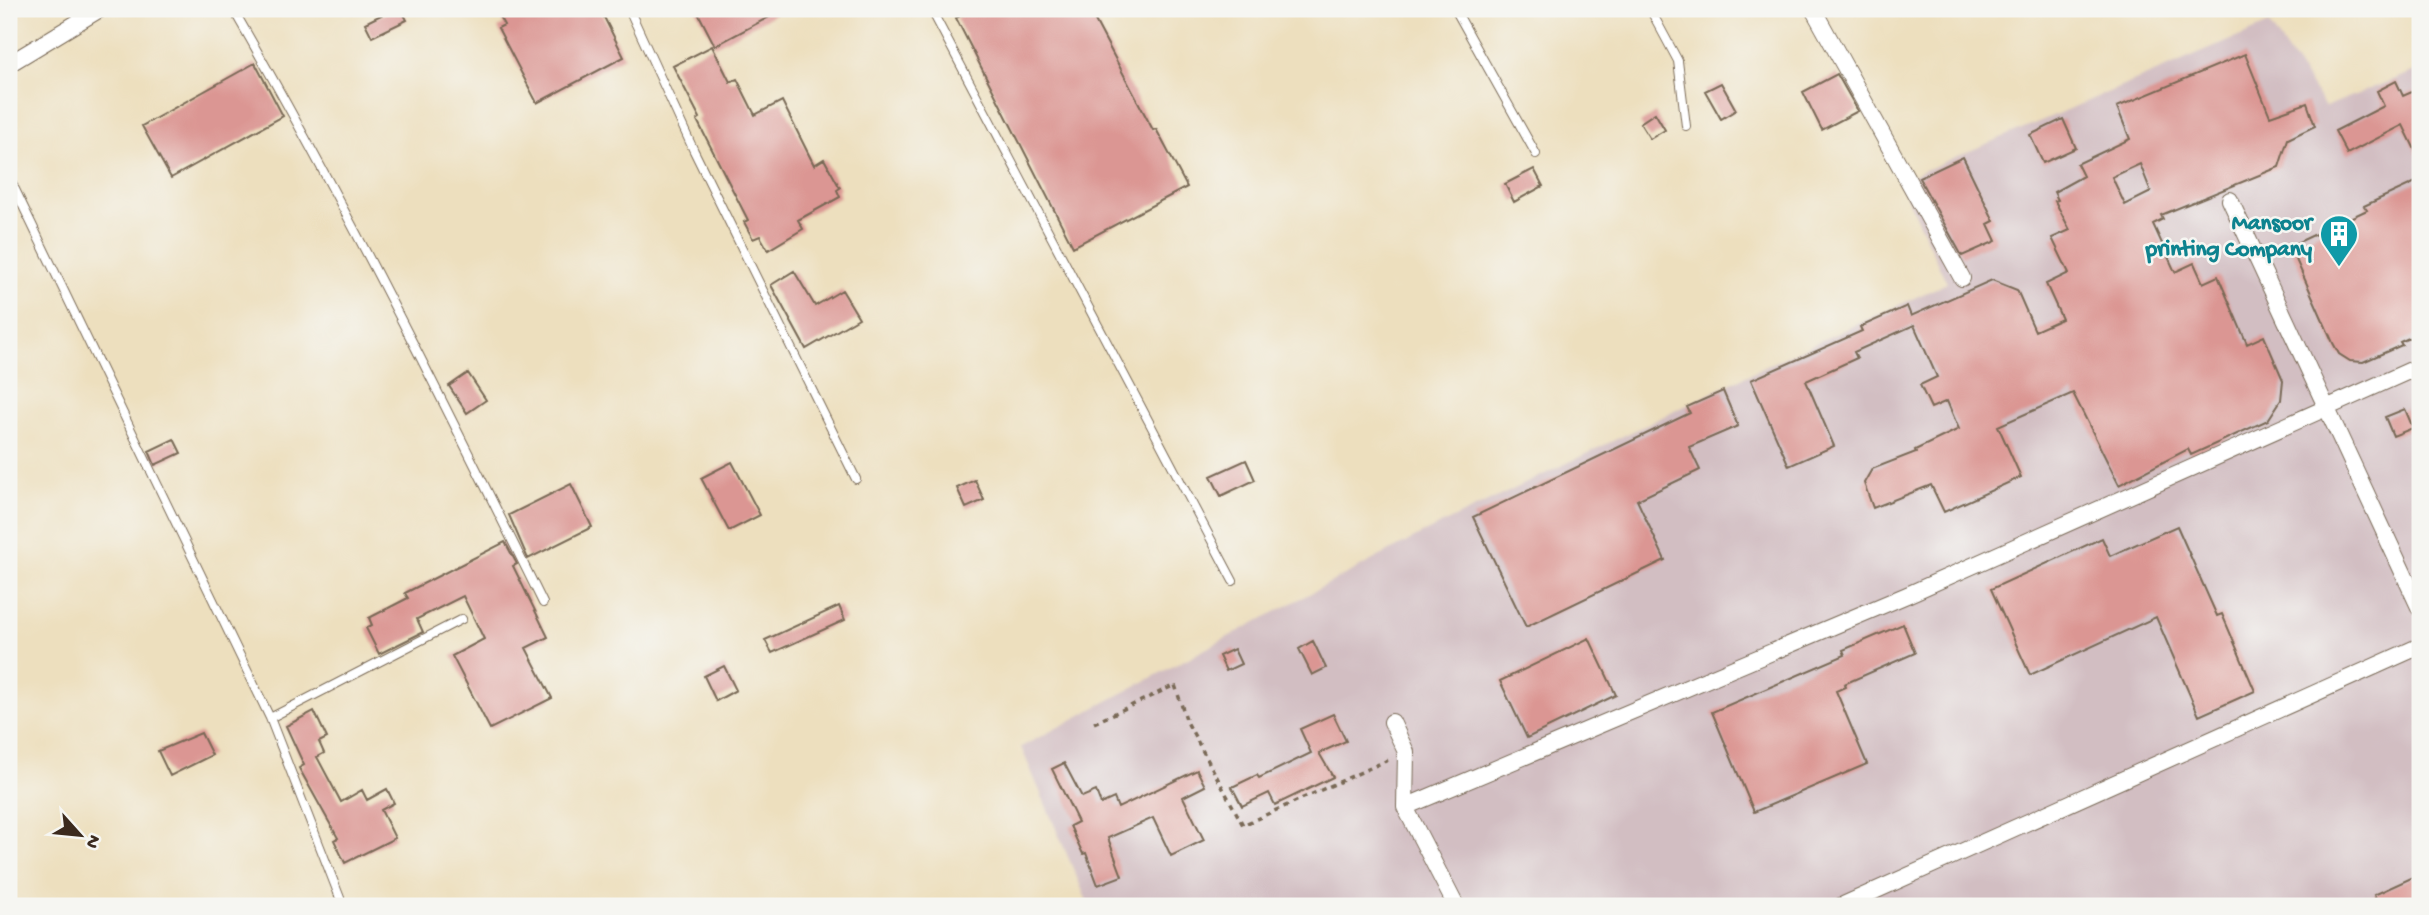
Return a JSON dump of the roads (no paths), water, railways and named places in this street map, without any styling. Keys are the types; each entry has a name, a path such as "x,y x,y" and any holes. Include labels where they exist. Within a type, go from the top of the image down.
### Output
{"street":[{"path":"9,64 100,9"},
{"path":"1812,9 1962,278"},
{"path":"2230,200 2420,609"},
{"path":"1405,807 1907,595 2420,366"},
{"path":"1840,906 2420,646"},
{"path":"1392,722 1406,752 1405,807 1456,906"}],"lane":[{"path":"233,9 300,124 543,603"},
{"path":"629,9 694,151 856,479"},
{"path":"931,9 1233,581"},
{"path":"1455,9 1536,154"},
{"path":"1650,9 1678,61 1686,126"},
{"path":"9,177 270,718 340,898"},
{"path":"270,718 462,619"}],"place":[{"name":"Mansoor printing Company","path":"2339,268"}]}
